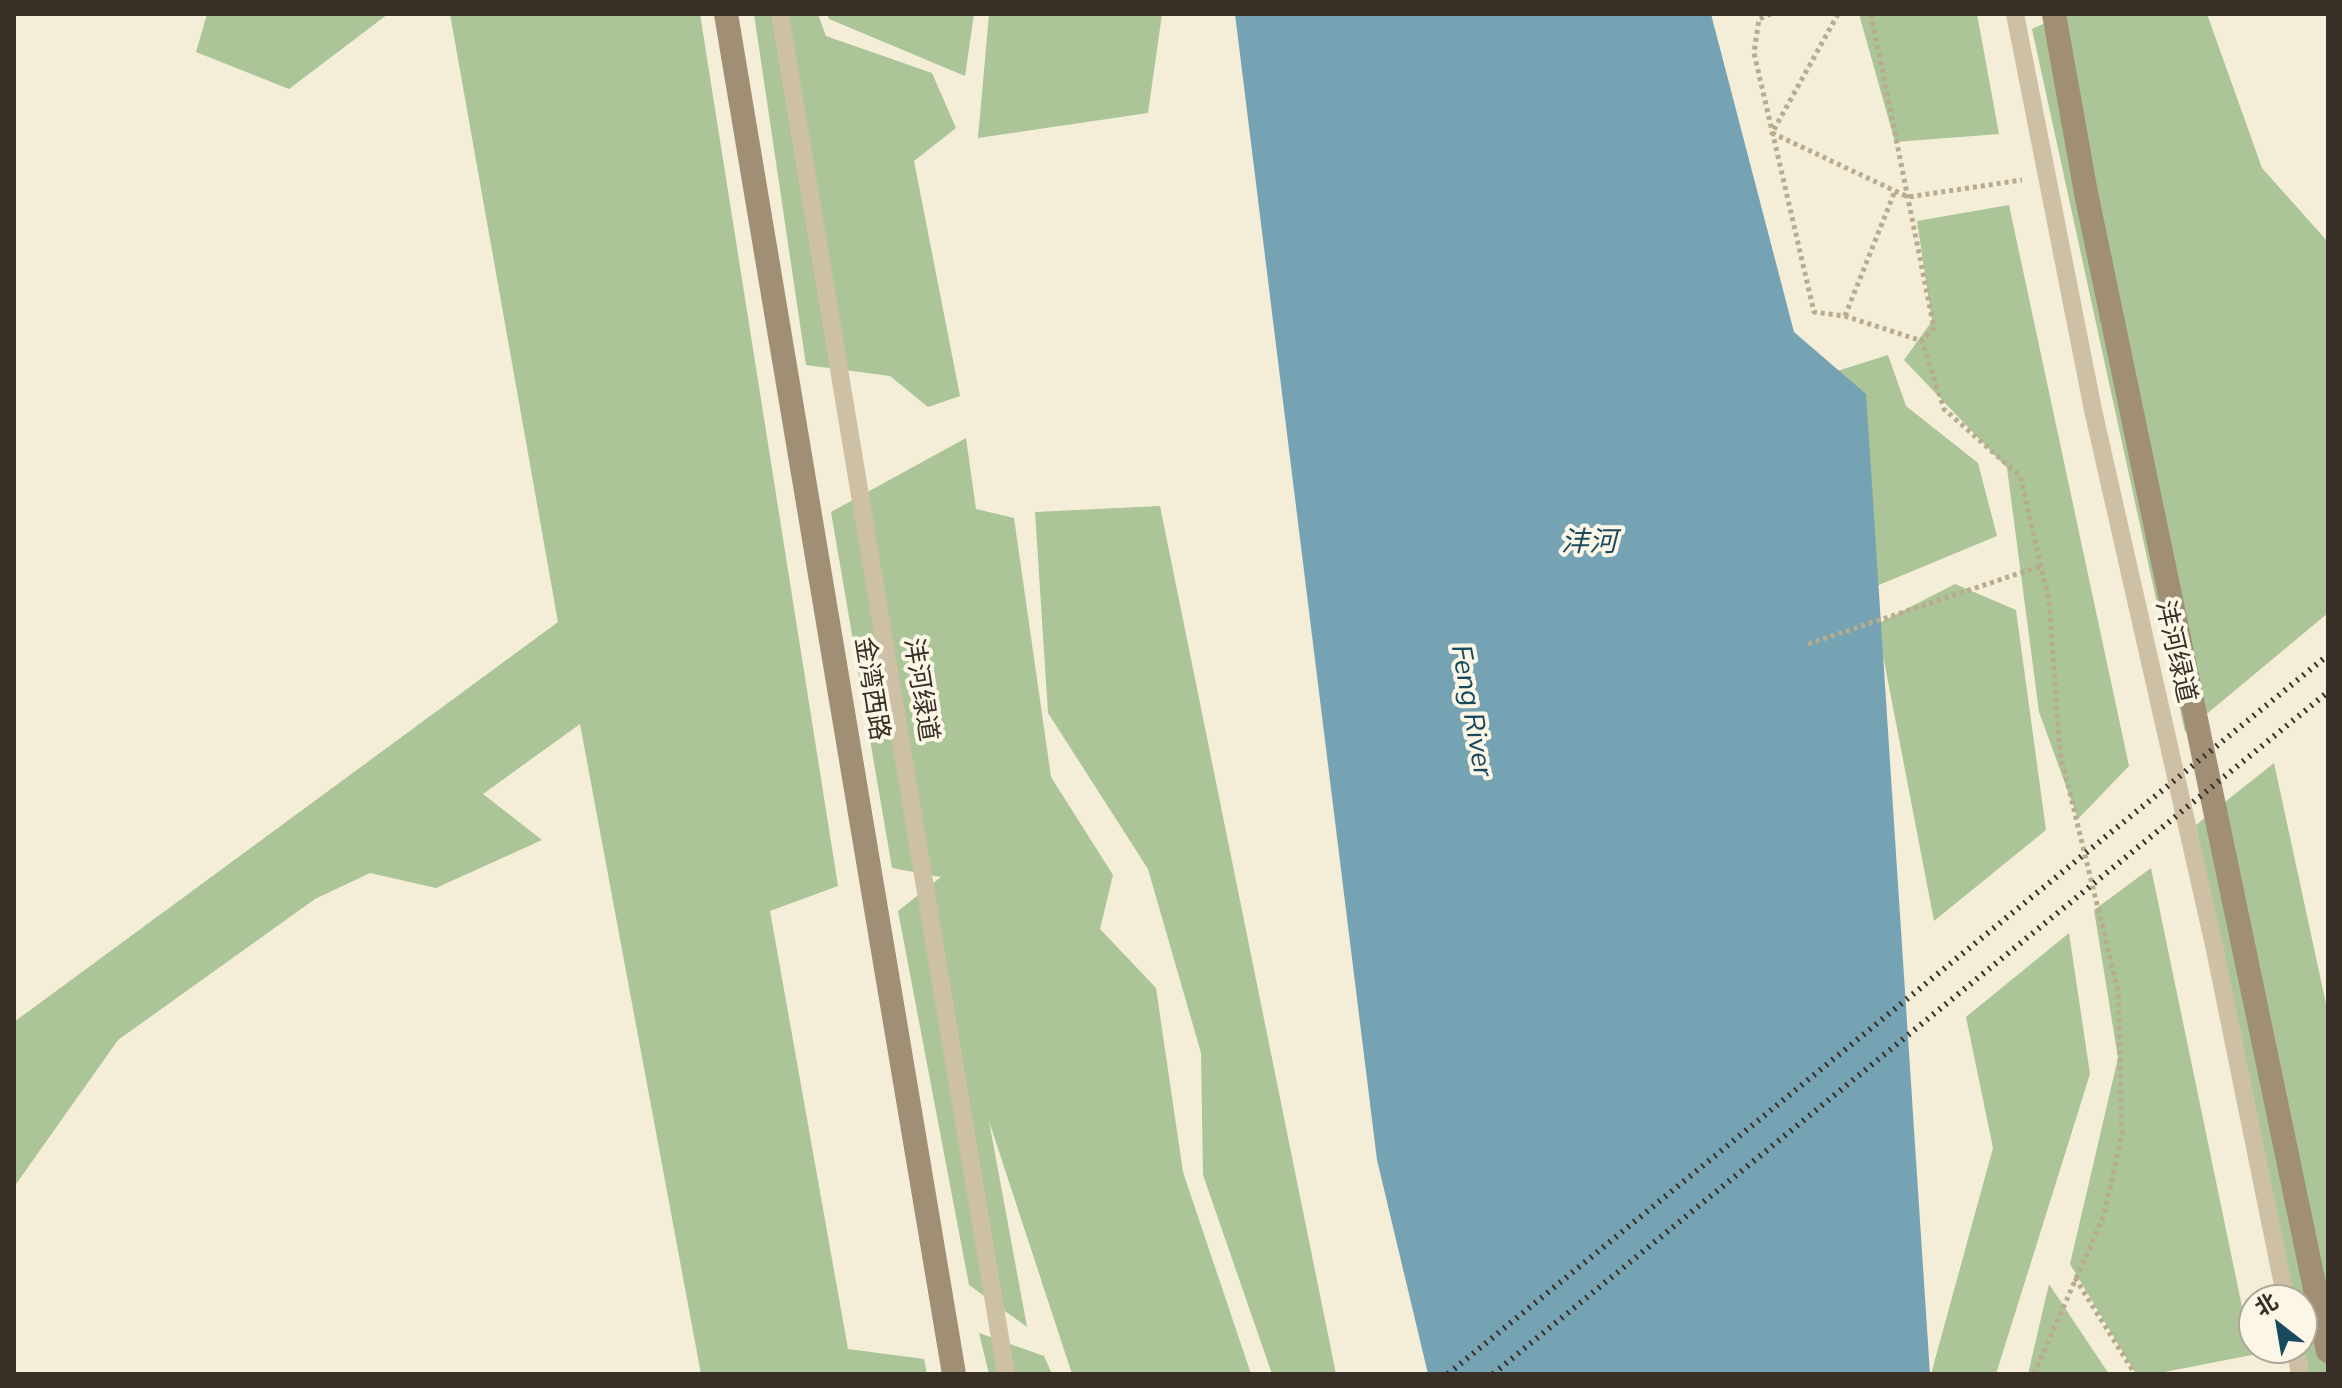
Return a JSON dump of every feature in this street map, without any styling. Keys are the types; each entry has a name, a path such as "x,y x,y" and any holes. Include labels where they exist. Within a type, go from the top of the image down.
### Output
{"street":[{"name":"金湾西路","path":"726,14 954,1374"},
{"path":"2054,14 2092,225 2328,1351"}],"lane":[{"name":"沣河绿道","path":"780,14 1006,1374"},
{"name":"沣河绿道","path":"2015,14 2093,410 2214,945 2283,1284"}],"path":[{"path":"1771,14 1759,19 1754,53 1814,312 1845,316 1922,341"},
{"path":"1772,133 1838,14"},
{"path":"1871,14 1934,328 1922,341"},
{"path":"1772,133 1908,197 2047,176"},
{"path":"1845,316 1895,191"},
{"path":"1922,341 1944,409 2020,476 2049,600 2060,752 2118,991 2122,1134 2104,1215 2034,1374"},
{"path":"1808,644 1913,606 2041,566"},
{"path":"2075,1278 2135,1374"}],"green space":[{"path":"207,14 388,14 289,89 196,52"},
{"path":"450,14 700,14 838,886 770,911 848,1349 924,1359 927,1374 701,1374 580,724 483,794 542,840 436,888 370,873 315,899 118,1040 14,1187 14,1022 558,622"},
{"path":"754,14 818,14 826,36 932,73 956,128 914,161 960,396 928,407 890,376 806,365"},
{"path":"827,14 974,14 965,76 829,19"},
{"path":"989,14 1162,14 1148,113 978,138"},
{"path":"1859,14 1977,14 1999,134 1895,142"},
{"path":"2064,14 2207,14 2262,168 2328,242 2328,613 2185,732 2032,29"},
{"path":"2009,205 2129,766 2078,819 2039,712 2007,468 1904,360 1932,321 1917,221"},
{"path":"1888,355 1906,406 1978,463 1997,536 1874,587 1834,372"},
{"path":"966,438 976,509 1014,518 1051,777 1113,875 1100,929 1156,988 1183,1172 1251,1374 1072,1374 989,1121 1027,1327 969,1285 898,911 941,877 892,868 831,512"},
{"path":"1160,506 1336,1374 1272,1374 1203,1175 1201,1053 1148,869 1048,713 1035,512"},
{"path":"1955,584 2016,610 2046,830 1934,921 1877,624"},
{"path":"2274,763 2328,1013 2328,1374 2309,1374 2307,1364 2318,1364 2318,1284 2291,1284 2196,825"},
{"path":"2151,868 2238,1287 2238,1358 2154,1374 2136,1374 2070,1264 2118,1058 2094,910"},
{"path":"2069,933 2090,1074 1996,1374 1931,1374 1993,1148 1966,1017"},
{"path":"2049,1284 2109,1374 2028,1374"},
{"path":"979,1333 1044,1356 1052,1374 989,1374"}],"water":[{"name":"沣河","path":"1235,14 1711,14 1794,332 1866,394 1930,1374 1428,1374 1377,1160"}],"railway":[{"path":"1448,1374 2328,655"},
{"path":"1493,1374 2328,692"}],"water label":[{"name":"Feng River","path":"1470,711"}]}
